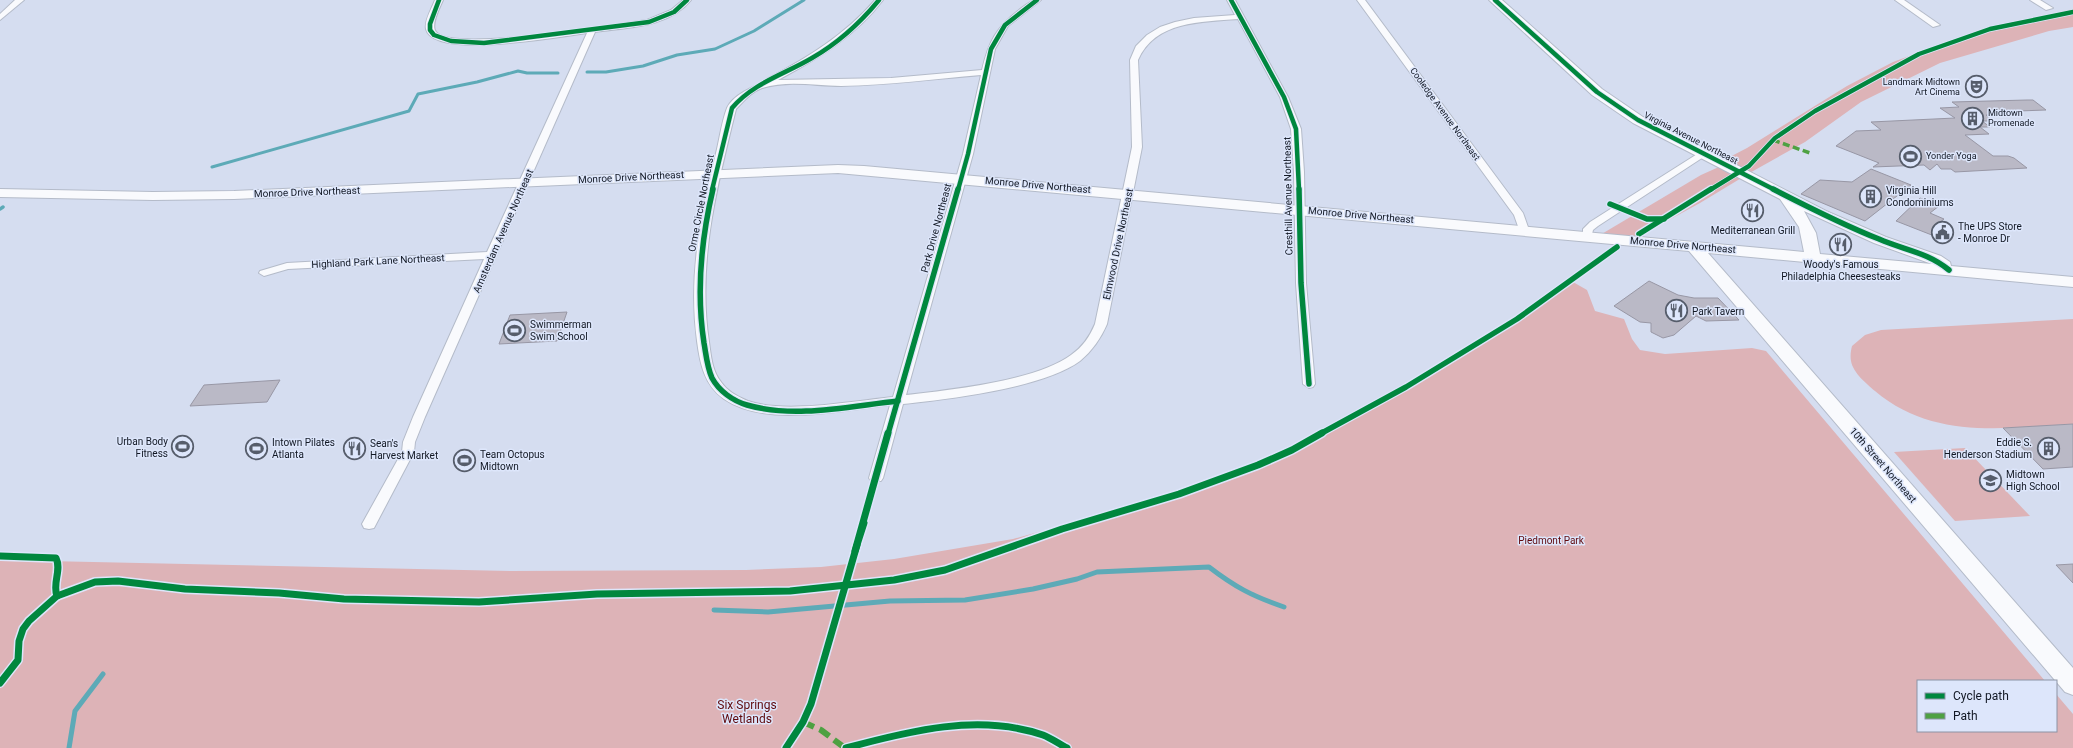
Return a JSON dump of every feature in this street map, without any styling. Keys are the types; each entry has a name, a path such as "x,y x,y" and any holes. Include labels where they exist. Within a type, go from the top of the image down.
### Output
{"main road":[{"name":"Virginia Avenue Northeast","path":"1495,0 1609,102 1643,124 1784,196 1851,228 1935,259 1949,270"},
{"name":"Monroe Drive Northeast","path":"0,193 153,196 234,195 838,169 1128,193 2073,282"},
{"path":"1784,196 1807,228 1811,240 1810,251 1814,258"},
{"name":"10th Street Northeast","path":"1693,246 2073,685"}],"street":[{"path":"0,18 20,0"},
{"path":"439,0 430,24 430,30 434,35 441,38 484,43 619,27 664,18 674,12 687,0"},
{"path":"758,87 811,59 836,42 858,24 879,0"},
{"name":"Park Drive Northeast","path":"876,478 960,178 991,48 998,34 1012,18 1037,0"},
{"name":"Cresthill Avenue Northeast","path":"1231,0 1284,97 1292,116 1298,143 1301,283 1309,384"},
{"name":"Cooledge Avenue Northeast","path":"1361,0 1519,215 1524,230"},
{"path":"1899,0 1936,25"},
{"path":"2034,0 2049,8"},
{"name":"Elmwood Drive Northeast","path":"898,401 962,392 1036,376 1065,364 1087,349 1096,336 1101,324 1137,147 1134,60 1140,45 1155,32 1178,24 1204,19 1240,17"},
{"path":"560,35 576,36 586,44 619,27"},
{"name":"Amsterdam Avenue Northeast","path":"369,524 408,452 413,431 592,30"},
{"name":"Orme Circle Northeast","path":"898,401 810,409 767,409 748,405 733,399 721,390 714,381 709,370 702,336 698,277 702,241 732,108 741,98 758,87 786,81 840,83 891,81 985,72"},
{"path":"1587,236 1588,229 1594,224 1702,154"},
{"name":"Highland Park Lane Northeast","path":"264,273 287,266 492,255"}],"green space":[{"path":"2073,9 2073,27 2049,31 1940,63 1861,102 1805,142 1746,175 1720,162 1747,148 1847,86 1893,62 1982,29"},
{"path":"1721,166 1743,177 1700,203 1636,238 1600,235 1701,175"},
{"name":"Piedmont Park","path":"1573,282 1587,290 1595,311 1624,319 1632,339 1640,350 1665,354 1752,348 1766,351 2044,680 1917,680 1917,732 2057,732 2057,695 2073,714 2073,748 0,748 0,560 510,571 746,570 821,567 894,559 1013,539 1157,499 1316,439"},
{"path":"2073,319 2073,424 1995,428 1945,424 1921,417 1897,407 1864,382 1854,370 1851,361 1852,346 1865,335 1881,330"},
{"path":"1965,448 2030,516 1955,521 1894,452"}],"building":[{"name":"Midtown Promenade","path":"2033,100 2046,110 1991,112 1997,115 1986,115 1993,121 1982,121 1990,127 1980,127 1989,134 1965,135 1993,156 2008,156 2014,158 2027,168 1955,172 1951,169 1941,169 1937,164 1930,170 1924,165 1873,167 1879,163 1836,146 1856,131 1881,130 1871,122 1955,118 1940,108 1959,107 1952,102"},
{"path":"1871,169 1911,185 1865,221 1801,194 1820,180 1852,182"},
{"path":"1920,198 1939,206 1930,213 1944,219 1939,223 1948,233 1942,239 1896,221"},
{"name":"Park Tavern","path":"1649,281 1678,295 1694,298 1718,298 1739,320 1706,321 1696,316 1674,335 1663,338 1651,332 1651,323 1640,322 1614,306"},
{"path":"567,312 557,341 499,344 510,315"},
{"path":"280,380 267,402 190,406 204,385"},
{"name":"Eddie S. Henderson Stadium","path":"2073,424 2073,467 2043,469 2003,428"},
{"path":"2073,564 2073,583 2056,565"}],"waterway":[{"path":"587,72 606,72 643,66 677,55 715,49 754,31 804,0"},
{"path":"212,167 409,111 418,94 477,82 518,71 527,73 558,73"},
{"path":"714,610 768,612 890,601 965,600 1033,589 1077,579 1097,572 1209,567 1244,590 1262,599 1284,607"},
{"path":"69,748 75,711 103,674"}],"marked path":[{"path":"1773,140 1810,153"},
{"path":"803,722 821,730 845,748"}],"cycle path":[{"path":"439,0 430,24 430,30 434,35 451,41 484,43 649,22 674,12 687,0"},
{"path":"879,0 856,25 831,46 812,58 758,86 747,93 732,108 717,168 705,228 699,288 700,319 709,370 717,385 724,393 733,399 748,405 782,410 822,409 898,401"},
{"path":"864,523 855,551 968,154 991,49 1005,25 1037,0"},
{"path":"1231,0 1284,97 1296,129 1299,172 1301,283 1309,384"},
{"path":"1495,0 1597,92 1638,120 1821,214 1880,240 1935,259 1949,270"},
{"path":"1639,234 1749,166 1775,138 1815,111 1919,54 1990,29 2073,12"},
{"path":"1610,204 1647,219 1664,219"},
{"path":"0,683 12,670 18,660 19,641 23,629 29,621 57,596 83,585 95,582 118,581 185,589 279,593 344,599 479,602 597,594 741,593 790,591 894,580 945,570 1062,529 1179,494 1258,465 1292,450 1406,387 1477,344 1517,319 1617,247"},
{"path":"786,748 803,722 811,704 857,545"},
{"path":"0,556 56,558 58,566 54,586 57,596"},
{"path":"846,748 928,729 989,725 1018,728 1044,735 1067,748"}],"place":[{"name":"Landmark Midtown Art Cinema","path":"1976,87"},
{"name":"Midtown Promenade","path":"1972,118"},
{"name":"Yonder Yoga","path":"1910,156"},
{"name":"Virginia Hill Condominiums","path":"1871,196"},
{"name":"Mediterranean Grill","path":"1753,210"},
{"name":"The UPS Store - Monroe Dr","path":"1942,232"},
{"name":"Woody's Famous Philadelphia Cheesesteaks","path":"1841,244"},
{"name":"Park Tavern","path":"1676,311"},
{"name":"Swimmerman Swim School","path":"514,330"},
{"name":"Urban Body Fitness","path":"183,447"},
{"name":"Intown Pilates Atlanta","path":"257,448"},
{"name":"Eddie S. Henderson Stadium","path":"2048,448"},
{"name":"Sean's Harvest Market","path":"355,449"},
{"name":"Team Octopus Midtown","path":"465,460"},
{"name":"Midtown High School","path":"1990,480"}],"park label":[{"name":"Six Springs Wetlands","path":"747,712"}]}
